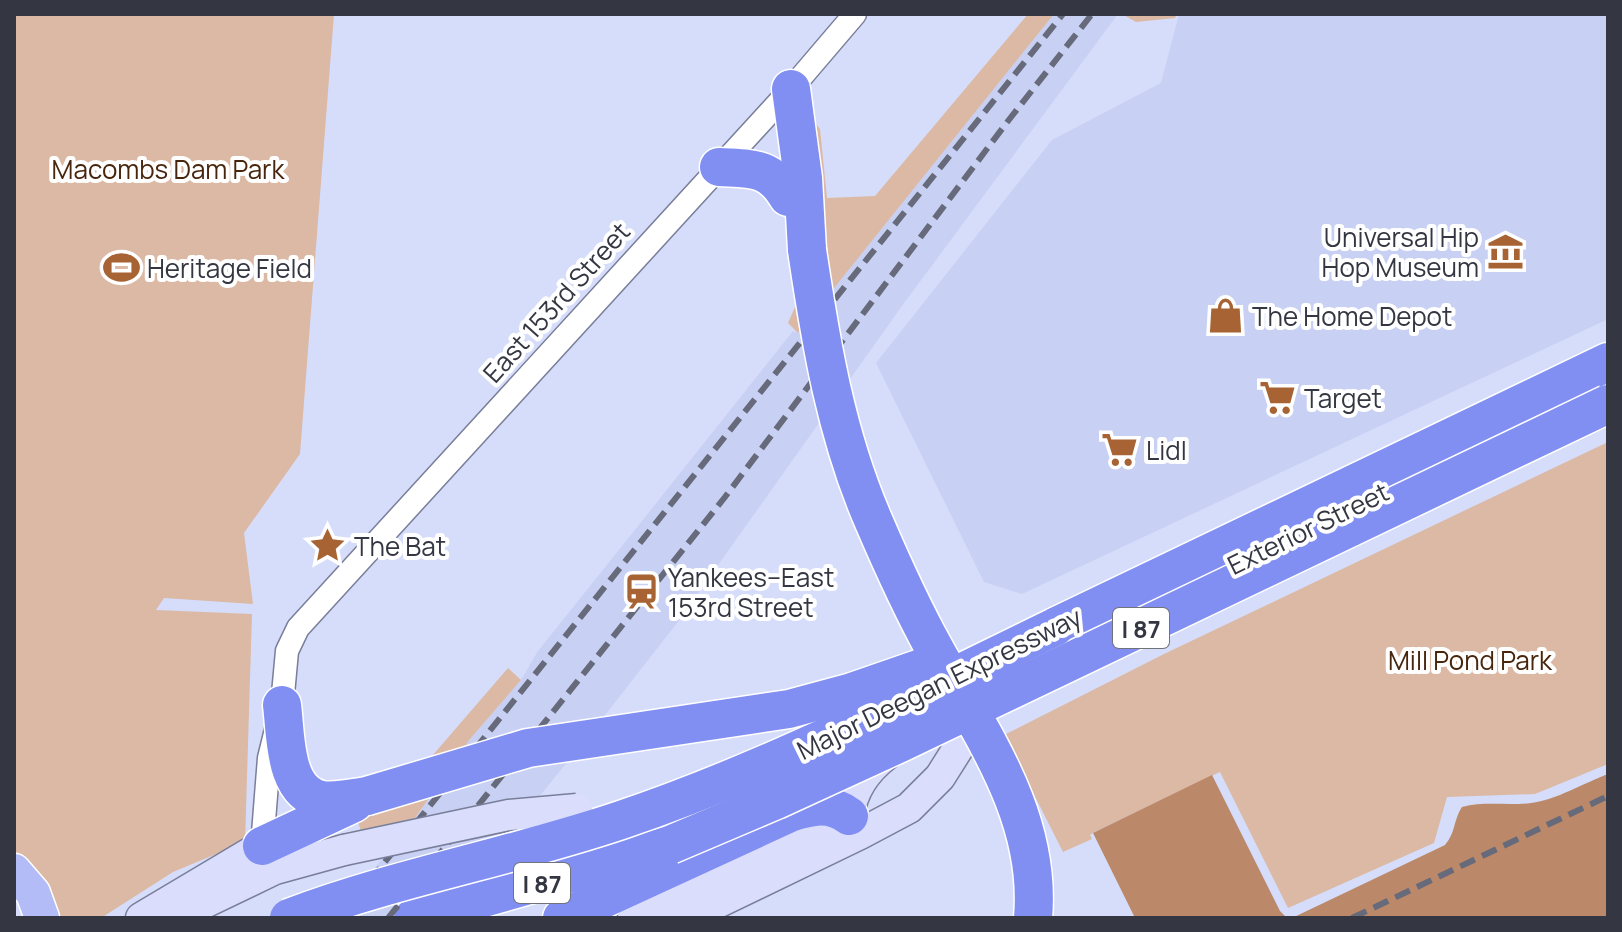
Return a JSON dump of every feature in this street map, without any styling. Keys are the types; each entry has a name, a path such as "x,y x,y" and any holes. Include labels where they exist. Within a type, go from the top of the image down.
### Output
{"highway":[{"path":"781,99 824,359 844,440 873,521 933,646 988,742 1019,808 1032,860 1033,918"},
{"path":"719,167 764,172 796,188"},
{"name":"Major Deegan Expressway","path":"289,918 556,841 685,798 812,745 1608,362"},
{"name":"Major Deegan Expressway","path":"413,918 670,845 776,800 1608,404"},
{"path":"262,846 328,807 528,748 789,709 1055,627"},
{"path":"933,646 971,749 1008,832 1017,882 1016,918"},
{"path":"282,705 292,771 297,783 328,807"},
{"path":"562,918 790,813 826,806 841,811 855,825"},
{"path":"511,918 622,880 670,845"}],"main road":[{"name":"Exterior Street","path":"855,825 854,792 869,770 972,689 1608,384"},
{"path":"633,918 855,825 909,808 930,789 1007,672"},
{"path":"173,918 275,869 344,850 509,815 678,805 736,796 783,778 972,689"},
{"path":"686,918 855,825"},
{"path":"141,918 262,846"},
{"path":"14,871 33,893 42,918"}],"street":[{"name":"East 153rd Street","path":"282,705 287,651 298,628 855,14"},
{"path":"262,846 269,758 282,705"}],"shaded area":[{"path":"1054,14 1118,14 899,310 677,623 602,719 441,918 334,918 415,818 470,739 521,680 538,651 793,331 798,333"},
{"path":"1179,14 1608,14 1608,319 1022,594 984,582 876,363 1052,140 1161,83"},
{"path":"1608,774 1608,918 1292,918 1445,845 1462,807 1541,801"},
{"path":"1212,775 1280,911 1287,918 1135,918 1093,833"}],"green space":[{"name":"Macombs Dam Park","path":"14,14 334,14 300,454 244,533 253,604 164,598 156,610 252,614 245,842 173,872 101,918 51,918 14,857"},
{"path":"1028,14 1054,14 798,333 788,323 798,300 812,119 820,129 827,198 875,196"},
{"path":"1122,14 1177,14 1175,18 1136,22"},
{"name":"Mill Pond Park","path":"1608,442 1608,764 1535,794 1447,797 1434,843 1288,908 1220,772 1093,833 1090,835 1092,839 1063,852 1004,735 1164,654"},
{"path":"508,668 521,680 470,739 415,818 361,831 347,789 426,763"}],"railway":[{"path":"340,918 1063,14"},
{"path":"388,918 725,497 1092,14"},
{"path":"1352,918 1608,796"}],"place":[{"name":"Universal Hip Hop Museum","path":"1505,252"},
{"name":"Heritage Field","path":"121,268"},
{"name":"The Home Depot","path":"1226,316"},
{"name":"Target","path":"1278,398"},
{"name":"Lidl","path":"1120,450"},
{"name":"The Bat","path":"328,546"},
{"name":"Yankees–East 153rd Street","path":"642,592"}]}
